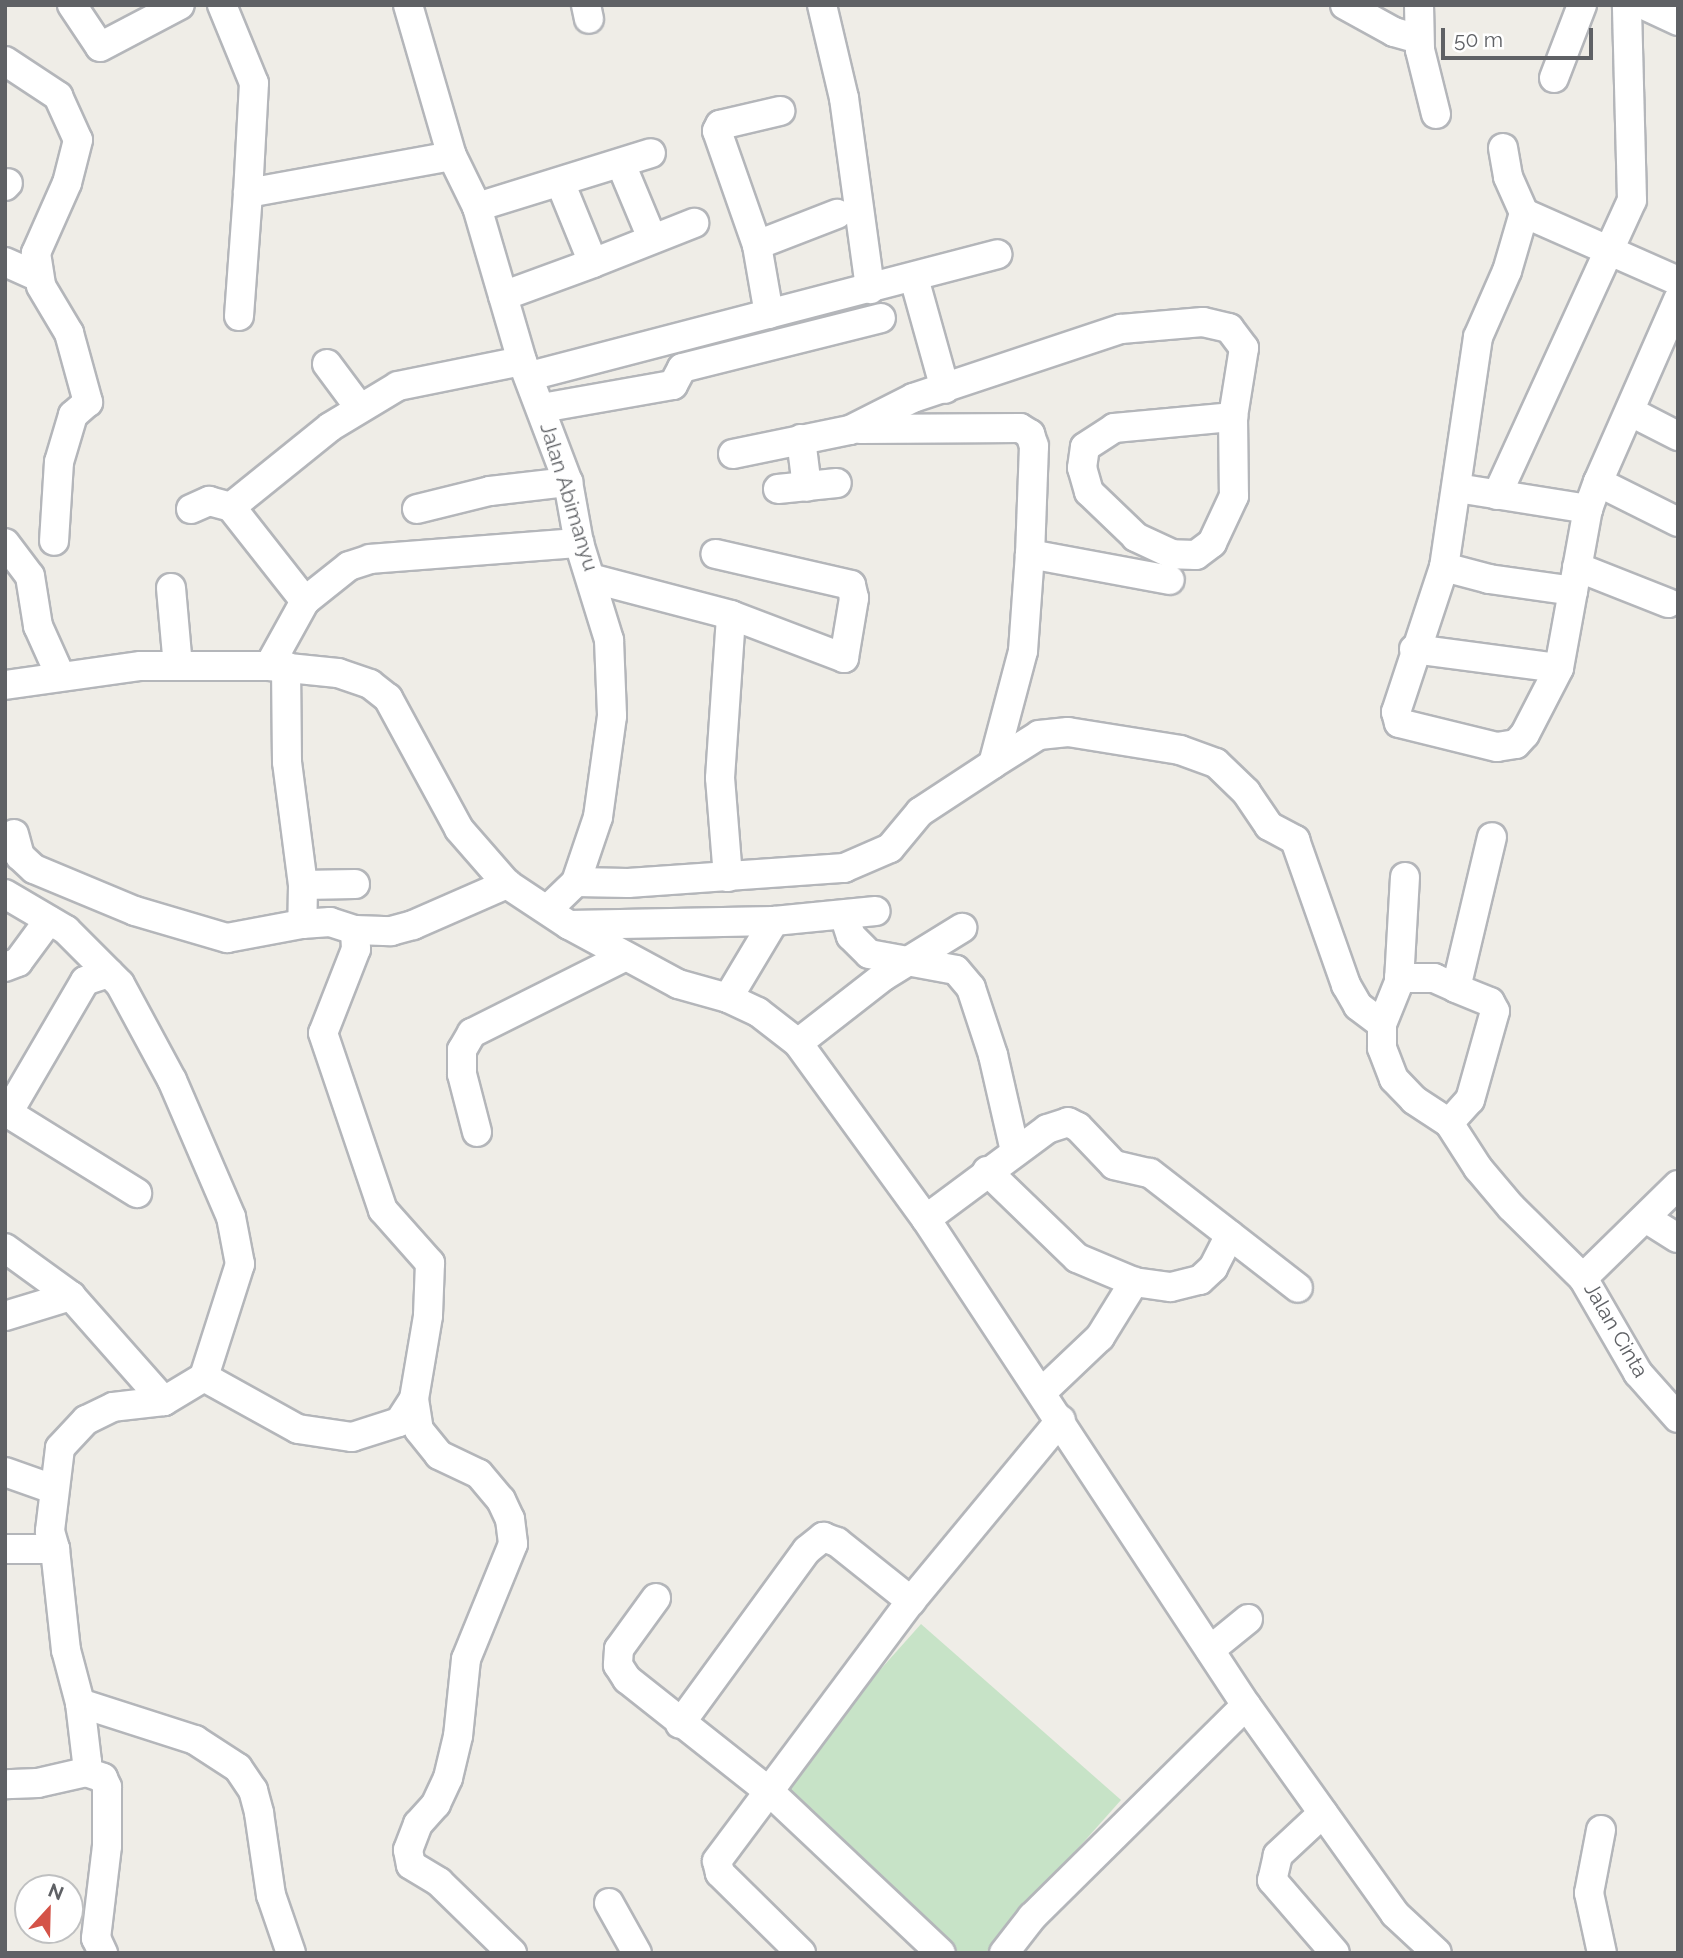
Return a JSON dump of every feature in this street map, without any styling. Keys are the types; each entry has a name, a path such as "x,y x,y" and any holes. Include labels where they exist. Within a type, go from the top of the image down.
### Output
{"street":[{"path":"72,5 100,47 180,6"},
{"path":"222,5 254,83 239,316"},
{"name":"Jalan Abimanyu","path":"408,5 452,156 477,207 526,369 568,482 579,543 594,579 609,640 612,716 598,817 576,882 558,917"},
{"path":"822,5 844,97 870,289"},
{"path":"1345,5 1394,32 1419,39"},
{"path":"1419,5 1419,39 1436,114"},
{"path":"1554,78 1583,5"},
{"path":"1497,495 1607,249 1632,200 1628,5"},
{"path":"1644,5 1678,21"},
{"path":"5,61 58,96 77,129 67,183 37,246 38,277 69,333 89,402 73,415 59,461 54,541"},
{"path":"769,314 757,245 717,131 720,125 780,111"},
{"path":"1503,148 1507,177 1524,213 1678,281"},
{"path":"477,207 651,153"},
{"path":"248,193 452,156"},
{"path":"621,164 652,238"},
{"path":"560,182 593,263"},
{"path":"1524,213 1507,271 1478,337 1444,567 1414,649 1396,712 1399,723 1497,747 1516,744 1525,734 1559,668 1588,509 1631,412 1668,349 1678,300"},
{"path":"757,245 837,214"},
{"path":"503,296 694,223"},
{"path":"231,507 359,407 398,386 526,369 769,314 997,254"},
{"path":"5,262 38,277"},
{"path":"914,278 945,389"},
{"path":"542,408 673,385 682,368 881,318"},
{"path":"850,430 913,398 1121,329 1203,322 1229,328 1244,348 1233,417 1234,496 1218,533 1196,555 1172,554 1136,537 1090,492 1082,468 1085,447 1101,433 1114,428 1233,417"},
{"path":"327,364 359,407"},
{"path":"1631,412 1678,436"},
{"path":"733,454 850,430 1006,425 1030,434 1034,446 1023,651 993,764"},
{"path":"802,439 807,487"},
{"path":"417,509 490,491 568,482"},
{"path":"1598,482 1678,522"},
{"path":"778,489 837,483"},
{"path":"1457,488 1588,509"},
{"path":"191,509 209,501 231,507 305,601"},
{"path":"5,543 30,576 38,626 60,675"},
{"path":"302,924 303,885 278,666 305,601 349,566 370,559 579,543"},
{"path":"594,579 731,615 844,658 854,598 850,586 716,554"},
{"path":"1030,554 1170,580"},
{"path":"1444,567 1489,579 1575,579 1668,603"},
{"path":"161,666 171,588"},
{"path":"728,877 720,778 731,615"},
{"path":"1414,649 1559,668"},
{"path":"5,685 60,675 161,666 278,666 338,673 370,684 388,698 459,830 507,884 624,957 678,984 728,998 767,1018 798,1043 926,1219 1061,1420 1246,1705 1395,1914 1437,1953"},
{"path":"576,882 728,877 844,868 890,848 920,812 1039,735 1068,732 1180,750 1216,763 1246,792 1269,826 1295,840 1346,985 1357,1006 1381,1024"},
{"path":"14,834 20,856 34,869 135,911 227,938 302,924 330,922 355,930 391,931 413,925 507,884"},
{"path":"1456,988 1492,837"},
{"path":"1405,877 1399,978 1381,1024 1382,1048 1394,1079 1414,1100 1449,1123 1478,1168 1511,1207 1583,1278"},
{"path":"303,885 355,884"},
{"path":"5,894 66,930 120,984 172,1080 231,1217 240,1264 204,1377 164,1401 113,1407 86,1420 60,1448 50,1531 55,1549 66,1650 80,1703 86,1772"},
{"path":"558,917 774,921 876,911"},
{"path":"844,915 858,947 869,954 956,970 971,988 993,1055 999,1101 1015,1151"},
{"path":"5,967 18,962 49,920"},
{"path":"728,998 774,921"},
{"path":"798,1043 884,976 914,961 962,928"},
{"path":"355,930 356,949 323,1033 383,1210 430,1263 428,1316 414,1399 419,1430 439,1455 479,1474 501,1500 510,1519 513,1544 466,1659 458,1736 447,1778 436,1804 418,1824 408,1850 411,1866 439,1882 512,1953"},
{"path":"477,1132 462,1074 462,1050 472,1032 624,957"},
{"path":"109,973 85,981 8,1113 137,1193"},
{"path":"1399,978 1434,978 1490,1002 1495,1011 1470,1100 1449,1123"},
{"path":"926,1219 987,1171 1047,1129 1068,1122 1078,1127 1114,1165 1150,1173 1298,1288"},
{"path":"987,1171 1077,1258 1134,1282 1171,1287 1200,1280 1213,1268 1230,1235"},
{"name":"Jalan Cinta","path":"1678,1185 1647,1219 1583,1278 1638,1373 1678,1418"},
{"path":"1647,1219 1678,1238"},
{"path":"5,1248 71,1296 164,1401"},
{"path":"1042,1392 1100,1337 1134,1282"},
{"path":"5,1316 71,1296"},
{"path":"204,1377 298,1429 352,1437 399,1422 414,1399"},
{"path":"801,1953 719,1873 718,1861 725,1846 771,1793 911,1601 1061,1420"},
{"path":"5,1472 53,1489"},
{"path":"680,1724 807,1550 823,1537 837,1542 911,1601"},
{"path":"5,1549 55,1549"},
{"path":"656,1598 619,1649 618,1665 626,1679 771,1793 941,1953"},
{"path":"1210,1650 1248,1619"},
{"path":"80,1703 195,1740 238,1768 256,1802 271,1895 290,1953"},
{"path":"1004,1953 1032,1917 1246,1705"},
{"path":"5,1784 38,1783 86,1772 103,1777 107,1787 107,1846 96,1938 103,1953"},
{"path":"1323,1813 1278,1856 1272,1880 1335,1953"},
{"path":"1601,1830 1589,1893 1602,1953"},
{"path":"609,1903 637,1953"}],"green space":[{"path":"921,1624 1121,1800 985,1953 958,1953 773,1790"}]}
